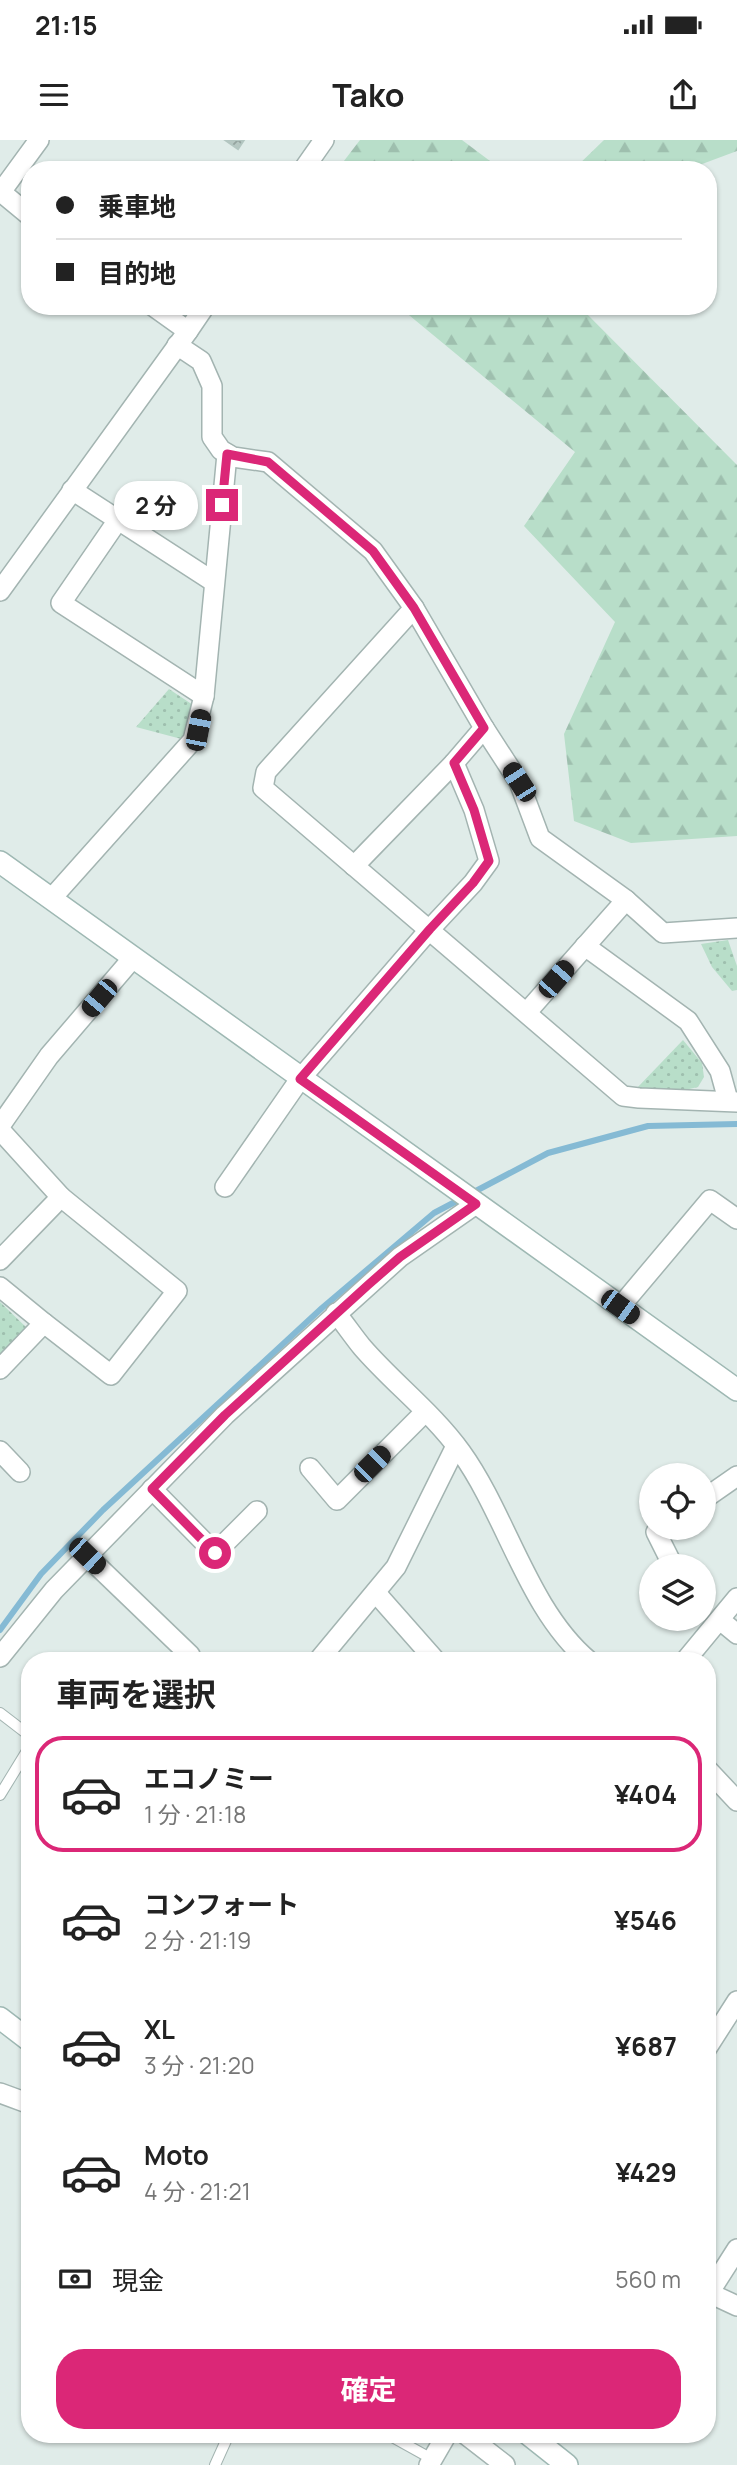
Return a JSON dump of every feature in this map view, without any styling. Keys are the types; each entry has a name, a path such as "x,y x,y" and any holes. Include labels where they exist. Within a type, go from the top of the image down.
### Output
{"street":[{"path":"23,161 39,140"},
{"path":"309,161 324,140"},
{"path":"21,164 0,192 21,209"},
{"path":"161,315 201,361 212,386 212,437 221,450 227,454 268,462 373,551 414,608 519,782 540,838 626,900 663,933 737,928"},
{"path":"0,591 199,315"},
{"path":"51,899 193,740 204,696 227,454"},
{"path":"72,491 214,582"},
{"path":"118,520 61,603 204,696"},
{"path":"414,608 266,772 263,788 623,1096 733,1101 720,1071 688,1021 585,946"},
{"path":"354,866 454,763 484,728"},
{"path":"225,1187 300,1079 473,883 489,861 474,810 454,763"},
{"path":"0,862 737,1390"},
{"path":"527,1012 626,900"},
{"path":"0,1287 111,1375 177,1291 61,1197 0,1128 49,1056 132,959"},
{"path":"0,1260 61,1197"},
{"path":"620,1307 710,1200 737,1219"},
{"path":"0,1657 54,1590 225,1415 400,1257 476,1204"},
{"path":"336,1313 362,1347 456,1446 540,1598 578,1652"},
{"path":"0,1369 44,1323"},
{"path":"310,1468 337,1500 425,1412"},
{"path":"326,1652 396,1567 456,1446"},
{"path":"0,1451 20,1472"},
{"path":"716,1491 737,1476"},
{"path":"152,1489 215,1553 257,1511"},
{"path":"87,1556 187,1652"},
{"path":"376,1593 428,1652"},
{"path":"716,1617 737,1598"},
{"path":"716,1624 737,1634"},
{"path":"691,1652 705,1631"},
{"path":"716,1779 737,1801"},
{"path":"716,2034 737,2001"},
{"path":"0,2018 21,2034"},
{"path":"0,2092 21,2100"},
{"path":"716,2280 737,2249"},
{"path":"716,2296 737,2306"},
{"path":"430,2462 442,2443"},
{"path":"477,2443 505,2465"},
{"path":"539,2443 567,2465"}],"lane":[{"path":"0,1713 21,1729"},
{"path":"0,1794 21,1760"},
{"path":"215,2465 225,2443"},
{"path":"401,2443 430,2462"}],"green space":[{"path":"360,140 462,140 490,161 344,161"},
{"path":"604,140 737,140 737,151 710,161 582,161"},
{"path":"409,315 588,315 737,465 737,836 631,843 574,821 564,734 615,622 524,526 575,452"},
{"path":"169,689 196,707 189,741 136,727"},
{"path":"728,940 737,966 737,990 732,991 712,967 701,944"},
{"path":"683,1040 702,1063 704,1077 698,1087 685,1090 636,1089"},
{"path":"0,1302 28,1329 0,1358"}],"building":[{"path":"225,140 244,140 238,149"}],"waterway":[{"path":"0,1630 41,1574 103,1510 322,1308 434,1213 548,1153 648,1126 737,1124"}],"route":[{"path":"215,1553 152,1489 225,1415 336,1313 400,1257 476,1204 300,1079 473,883 489,861 474,810 454,763 484,728 414,608 373,551 268,462 227,454 222,505"}]}
